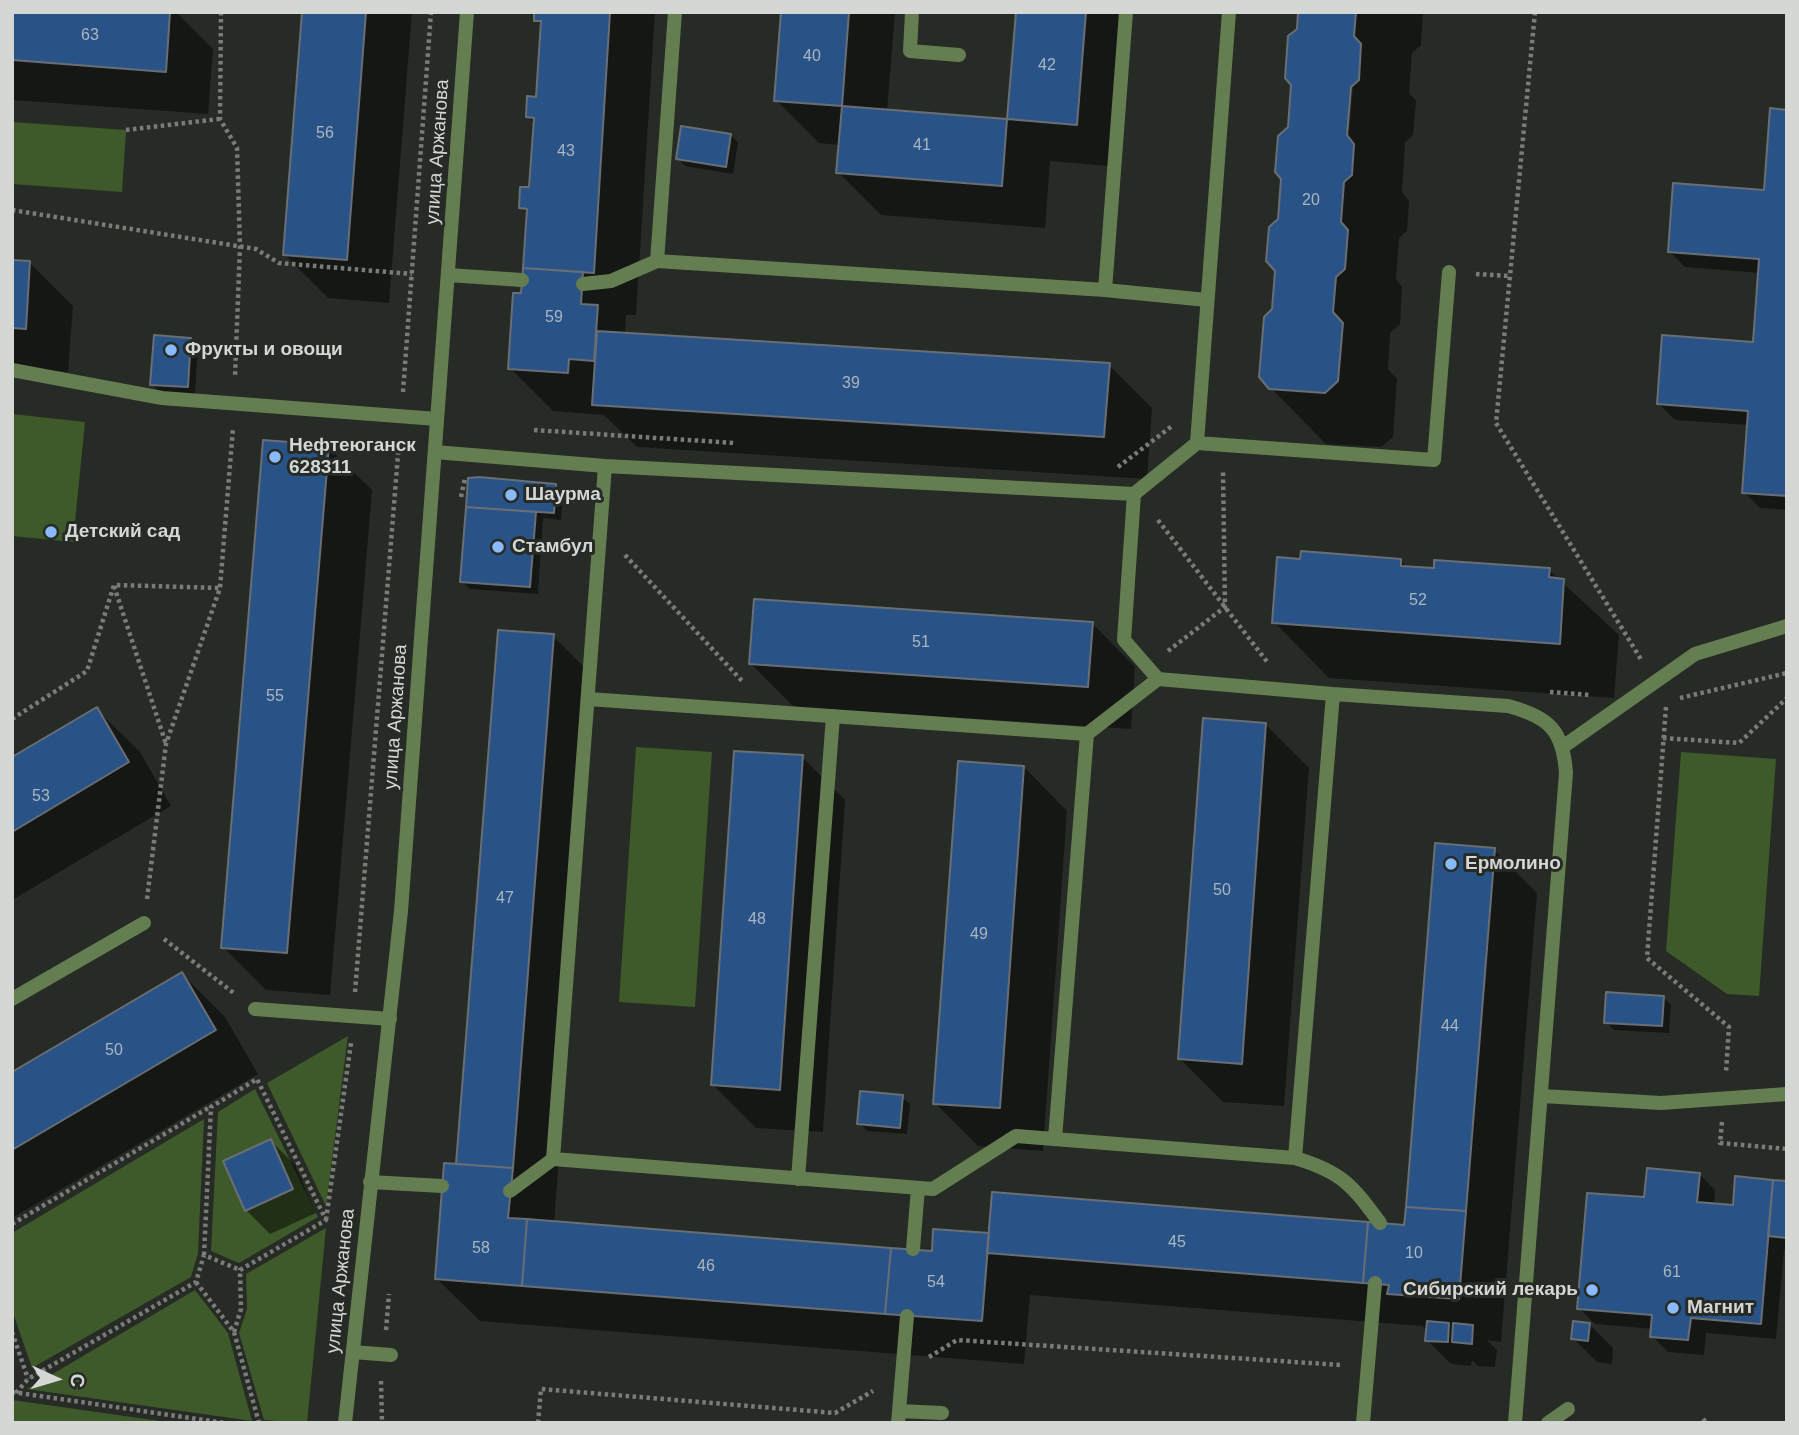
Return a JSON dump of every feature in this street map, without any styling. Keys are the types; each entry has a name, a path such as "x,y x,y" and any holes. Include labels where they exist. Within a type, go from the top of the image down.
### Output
{"street":[{"name":"улица Аржанова","path":"345,1423 390,1019 467,12"},
{"path":"657,261 676,12"},
{"path":"912,12 910,51 959,55"},
{"path":"1105,290 1126,12"},
{"path":"1228,12 1198,435 1134,494 1125,640 1158,679 1508,706 1532,712 1551,726 1564,746 1566,773 1515,1423"},
{"path":"583,284 611,281 657,261 1105,290 1207,300"},
{"path":"1198,435 1434,460 1449,272"},
{"path":"448,275 522,280"},
{"path":"12,370 162,398 437,419"},
{"path":"435,452 606,466 1134,494"},
{"path":"552,1159 606,466"},
{"path":"1564,746 1695,654 1787,626"},
{"path":"588,699 1087,734 1158,679"},
{"path":"1296,1158 1333,694"},
{"path":"798,1179 833,716"},
{"path":"1055,1139 1087,734"},
{"path":"12,999 144,923"},
{"path":"255,1009 390,1019"},
{"path":"1542,1096 1661,1103 1787,1094"},
{"path":"510,1191 552,1159 933,1189 1016,1136 1296,1158 1330,1168 1356,1191 1380,1223"},
{"path":"370,1182 442,1186"},
{"path":"913,1250 918,1188"},
{"path":"1363,1423 1376,1283"},
{"path":"907,1316 898,1417 942,1413"},
{"path":"353,1352 391,1355"},
{"path":"1548,1423 1568,1409"}],"path":[{"path":"221,12 220,119 237,148 240,246 235,403 220,588 166,744 144,923 255,1009"},
{"path":"326,1220 349,1069 431,12"},
{"path":"1535,12 1496,423 1655,682"},
{"path":"126,130 220,119"},
{"path":"12,210 256,249 279,263 412,274"},
{"path":"1449,272 1510,276"},
{"path":"1118,467 1170,426 1198,435"},
{"path":"465,476 479,477"},
{"path":"557,482 749,688"},
{"path":"114,585 220,588"},
{"path":"12,719 87,671 114,585"},
{"path":"114,585 166,744"},
{"path":"1147,667 1225,607"},
{"path":"1787,673 1666,701 1647,958 1729,1027 1720,1143 1787,1149"},
{"path":"1663,738 1739,743 1787,698"},
{"path":"12,1224 257,1079 326,1220"},
{"path":"14,1392 28,1379 196,1282 204,1255 211,1107"},
{"path":"240,1270 326,1220"},
{"path":"204,1255 240,1270"},
{"path":"234,1332 241,1309 240,1270"},
{"path":"196,1282 234,1332 259,1423"},
{"path":"12,1332 28,1379"},
{"path":"538,1423 541,1389 835,1413 957,1340 1368,1367"},
{"path":"14,1392 225,1423"}],"green space":[{"path":"12,122 126,130 122,192 12,184"},
{"path":"12,414 85,422 73,542 12,536"},
{"path":"636,747 712,752 695,1007 619,1002"},
{"path":"1681,752 1776,759 1759,996 1727,994 1666,951"},
{"path":"348,1036 326,1206 267,1083"},
{"path":"255,1089 318,1217 239,1263 211,1251 218,1112"},
{"path":"204,1119 198,1253 191,1277 32,1368 12,1310 12,1233"},
{"path":"326,1228 307,1423 264,1420 239,1333 247,1309 246,1274"},
{"path":"195,1290 228,1333 252,1421 27,1389"},
{"path":"12,1400 174,1423 12,1423"}],"building":[{"path":"12,12 170,12 166,72 12,60"},
{"path":"302,12 366,12 347,260 283,255"},
{"path":"534,12 610,12 594,273 523,268 527,209 519,208 520,187 529,187 534,118 526,117 527,96 536,97 541,21 534,21"},
{"path":"781,12 849,12 842,106 774,101"},
{"path":"1016,12 1086,12 1077,125 1007,119"},
{"path":"1298,12 1356,12 1354,36 1361,44 1359,80 1351,87 1347,135 1354,144 1352,175 1344,182 1341,222 1348,230 1345,269 1336,277 1333,312 1343,323 1338,381 1325,393 1269,389 1259,377 1264,317 1272,309 1275,271 1266,261 1269,227 1278,219 1281,179 1275,172 1278,136 1288,127 1291,85 1285,78 1288,36 1297,29"},
{"path":"842,106 1007,119 1002,186 836,173"},
{"path":"1770,108 1787,110 1787,496 1742,493 1748,411 1657,404 1662,335 1753,342 1759,259 1668,252 1673,183 1764,190"},
{"path":"681,126 731,134 726,167 676,159"},
{"path":"12,260 30,261 26,329 12,328"},
{"path":"523,268 583,272 581,304 598,305 594,361 569,359 568,373 508,369 513,293 521,293"},
{"path":"597,331 1110,363 1104,437 592,405"},
{"name":"Фрукты и овощи","path":"154,335 191,338 188,387 150,385"},
{"path":"263,440 329,445 287,953 221,948"},
{"name":"Шаурма","path":"468,478 556,484 554,513 466,507"},
{"name":"Стамбул","path":"466,507 536,512 530,587 460,582"},
{"path":"1301,551 1401,559 1401,566 1434,568 1434,560 1550,568 1549,577 1564,579 1560,644 1272,623 1277,557 1300,559"},
{"path":"754,599 1093,622 1088,687 749,664"},
{"path":"498,630 554,634 513,1168 456,1164"},
{"path":"97,707 129,762 12,832 12,757"},
{"path":"1203,718 1266,723 1242,1064 1178,1059"},
{"path":"734,751 803,755 780,1090 711,1085"},
{"path":"958,761 1024,766 1000,1108 933,1104"},
{"path":"1435,843 1495,848 1466,1211 1406,1207"},
{"path":"182,972 216,1030 12,1150 12,1072"},
{"path":"1606,992 1664,996 1662,1026 1604,1023"},
{"path":"860,1091 903,1095 900,1128 857,1124"},
{"path":"271,1139 293,1189 245,1211 223,1161"},
{"path":"444,1163 513,1168 508,1218 527,1219 522,1286 435,1279"},
{"path":"1647,1168 1700,1173 1697,1202 1733,1205 1735,1176 1773,1180 1761,1324 1691,1318 1688,1340 1650,1337 1652,1315 1577,1309 1587,1193 1644,1197"},
{"path":"1773,1180 1787,1181 1787,1238 1768,1236"},
{"path":"992,1192 1368,1222 1363,1283 987,1253"},
{"path":"1406,1207 1466,1211 1459,1299 1387,1294 1389,1285 1363,1283 1368,1222 1404,1225"},
{"path":"527,1219 891,1248 885,1314 522,1286"},
{"path":"933,1229 989,1233 982,1321 885,1314 891,1248 932,1251"},
{"path":"1427,1321 1449,1323 1448,1342 1425,1341"},
{"path":"1573,1321 1590,1323 1588,1341 1571,1339"},
{"path":"1453,1323 1473,1325 1472,1344 1452,1342"}],"place":[{"name":"Фрукты и овощи","path":"171,350"},
{"name":"Нефтеюганск 628311","path":"275,457"},
{"name":"Шаурма","path":"511,495"},
{"name":"Детский сад","path":"51,532"},
{"name":"Стамбул","path":"498,547"},
{"name":"Ермолино","path":"1451,864"},
{"name":"Сибирский лекарь","path":"1592,1290"},
{"name":"Магнит","path":"1673,1308"}]}
